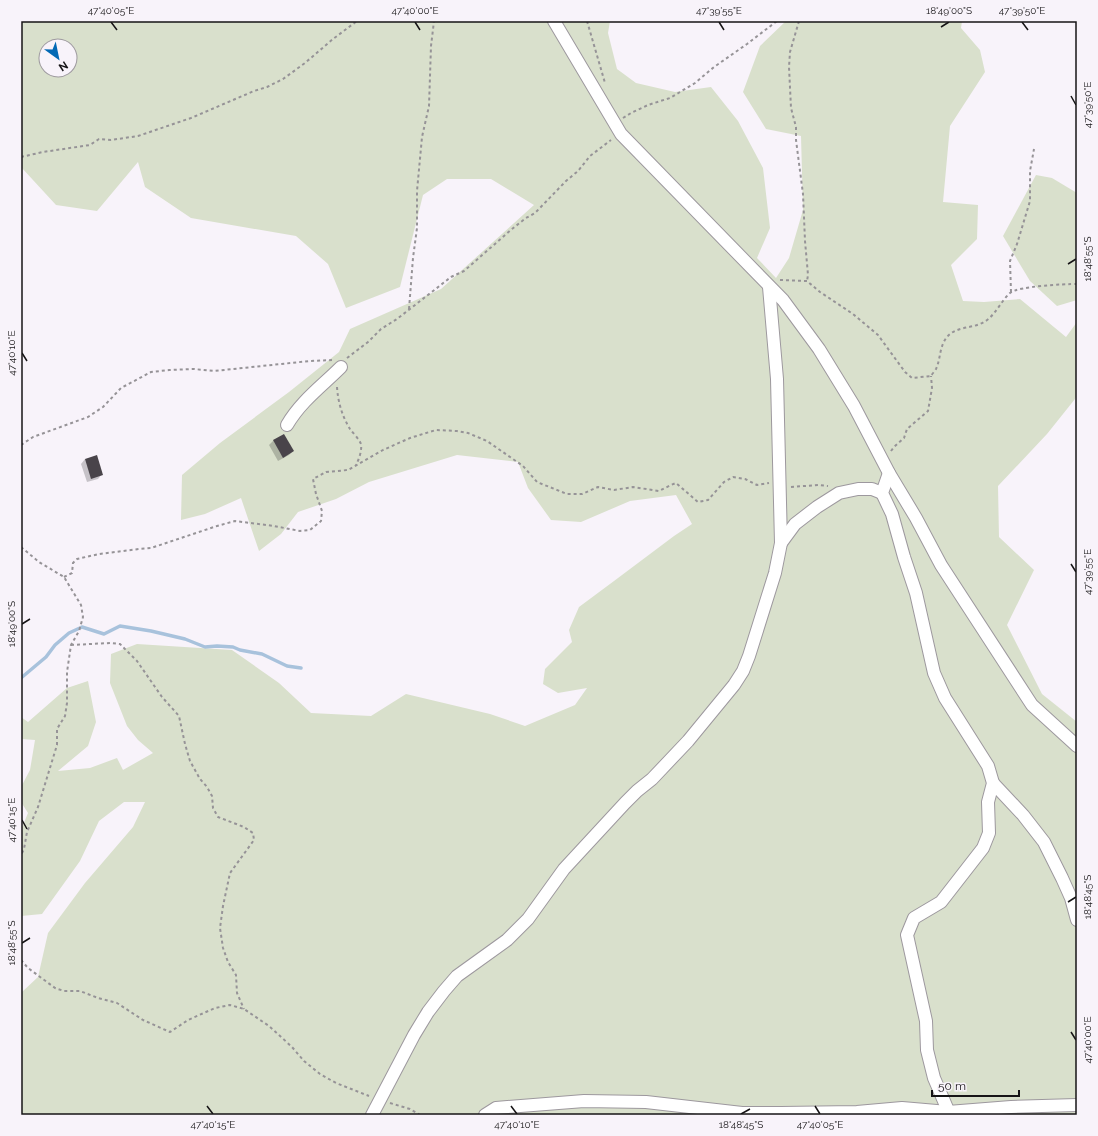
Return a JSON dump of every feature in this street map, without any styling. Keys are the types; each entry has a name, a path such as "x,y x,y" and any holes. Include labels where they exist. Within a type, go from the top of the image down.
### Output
{"street":[{"path":"554,21 620,134 783,300 820,349 854,406 889,473 916,518 941,565 1032,705 1077,746"},
{"path":"372,1115 414,1036 428,1012 444,991 457,976 507,940 528,918 564,869 625,803 652,779 688,741 734,685 743,670 749,656 775,574 780,543 777,379 769,287"},
{"path":"287,425 295,412 342,364"},
{"path":"882,493 889,473"},
{"path":"780,543 795,524 817,507 839,493 872,489 882,493 892,514 916,593 934,674 945,698 988,766 993,783 1023,815 1044,842 1071,898 1077,920"},
{"path":"949,1114 934,1078 927,1050 926,1021 907,935 914,918 941,902 984,848 989,833 988,802 993,783"},
{"path":"485,1115 496,1108 584,1101 646,1102 742,1113 857,1112 902,1108 949,1114 1076,1102"}],"path":[{"path":"21,157 90,145 99,139 111,140 138,136 191,118 254,91 267,88 283,79 305,63 357,21"},
{"path":"409,310 417,228 416,191 422,137 429,106 431,46 434,21"},
{"path":"587,21 606,86"},
{"path":"21,445 33,437 88,417 103,406 121,388 151,372 194,369 214,371 322,360 342,364 381,329 409,310 451,277 464,271 512,229 535,213 566,181 578,171 590,156 620,134 617,122 648,105 670,98 695,83 714,67 777,21"},
{"path":"799,21 790,52 789,67 791,108 796,127 796,140 804,194 805,241 808,275 807,281"},
{"path":"1011,292 1010,261 1018,244 1030,201 1030,171 1034,149"},
{"path":"759,277 807,281 820,292 853,314 878,335 908,375 912,378 931,376"},
{"path":"889,454 904,438 907,429 928,411 932,388 931,376 936,368 941,347 948,336 958,329 976,326 985,322 1011,292 1020,289 1077,284"},
{"path":"337,384 338,400 343,415 353,433 361,442 361,449 355,466"},
{"path":"64,577 72,573 73,563 77,559 99,554 151,548 235,521 300,531 310,530 321,521 322,511 313,479 326,472 348,470 383,450 410,438 436,430 468,433 487,441 523,466 537,482 567,494 582,494 598,487 614,490 633,487 659,492 676,483 698,502 708,500 724,482 733,477 745,479 757,486 768,483 780,483 787,487 826,485 844,492"},
{"path":"21,547 39,562 64,577 81,605 83,617 79,631 70,645 65,716 57,729 57,745 38,807 27,832 24,850 21,855"},
{"path":"70,645 120,644 137,661 162,697 179,716 190,761 212,796 213,808 218,816 244,827 253,833 254,840 230,873 220,928 223,948 228,962 236,976 237,993 244,1009"},
{"path":"21,960 28,968 54,988 64,991 80,991 117,1003 143,1020 170,1032 188,1020 215,1008 230,1005 244,1009 269,1026 292,1047 304,1061 320,1074 336,1083 380,1100 410,1109 420,1115"}],"green space":[{"path":"21,21 610,21 608,33 617,69 636,83 675,92 711,87 738,121 763,168 770,228 757,258 776,278 789,258 803,210 801,136 766,129 743,92 760,46 786,21 962,21 961,28 980,50 985,72 950,126 943,202 978,205 977,239 951,265 963,301 984,302 1020,299 1066,337 1077,322 1077,395 1047,434 998,486 999,537 1034,570 1007,625 1042,694 1077,722 1077,1115 21,1115 22,992 38,977 48,933 85,883 133,827 145,802 124,802 99,821 80,861 42,914 21,916 21,830 28,813 21,802 21,787 30,770 35,740 21,739 21,717 28,722 67,688 88,681 96,722 88,746 58,771 90,768 117,758 123,770 153,753 138,740 127,726 110,683 111,654 137,644 232,650 279,683 311,713 371,716 406,694 490,714 525,726 575,705 587,688 558,693 543,684 545,669 572,642 569,630 579,607 692,524 676,495 630,501 581,522 551,520 528,488 518,462 457,455 369,482 336,499 298,512 281,534 259,551 241,498 205,514 181,520 182,475 220,443 289,392 339,352 350,329 441,289 534,205 491,179 447,179 423,195 400,287 346,308 328,264 296,236 191,218 145,187 138,162 97,211 56,205 21,167"},
{"path":"1036,175 1052,178 1077,193 1077,300 1057,306 1030,281 1003,236"}],"building":[{"path":"284,434 294,451 283,458 273,440"},
{"path":"97,455 103,475 91,479 85,459"}],"waterway":[{"path":"21,678 46,657 55,645 69,633 82,627 104,634 120,626 151,631 185,639 205,647 233,647 240,650 262,654 287,666 301,668"}]}
